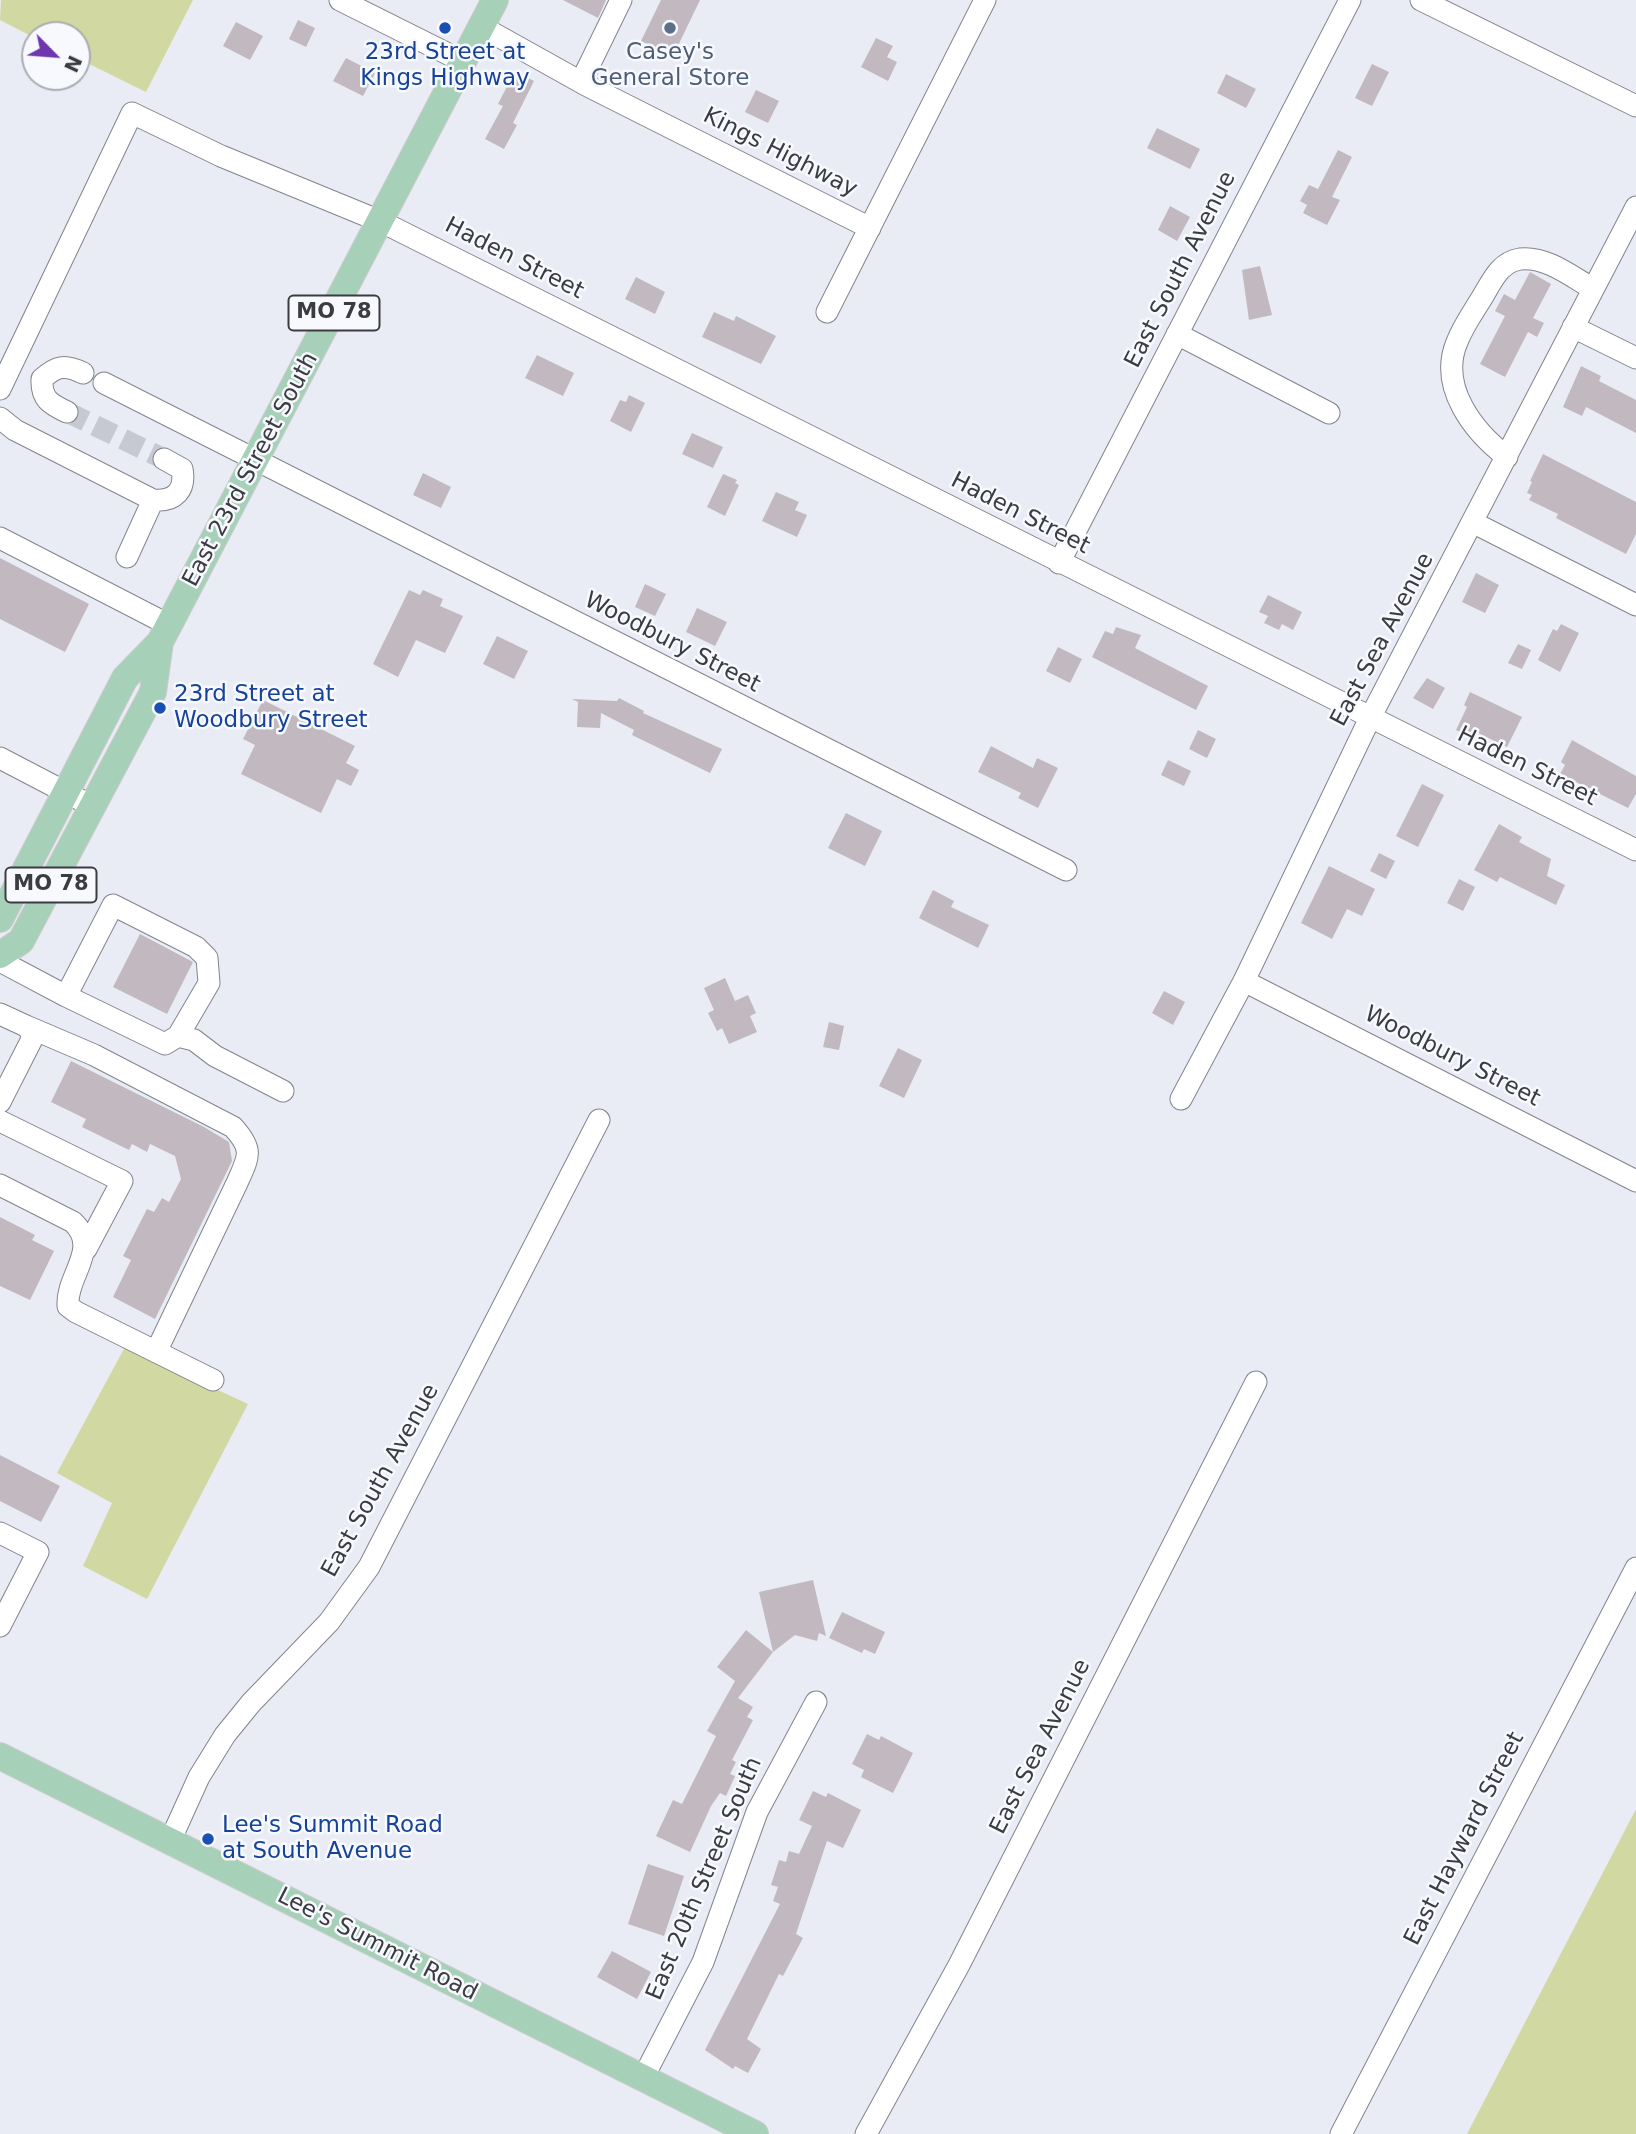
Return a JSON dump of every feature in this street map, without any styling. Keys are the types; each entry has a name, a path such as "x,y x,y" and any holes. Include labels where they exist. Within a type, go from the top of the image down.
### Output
{"main road":[{"name":"East 23rd Street South","path":"0,919 125,678 165,633 382,222 495,0"},
{"name":"East 23rd Street South","path":"0,955 21,941 153,692 165,633"},
{"name":"Lee's Summit Road","path":"0,1756 755,2134"}],"street":[{"path":"340,0 464,62"},
{"path":"581,82 621,0"},
{"path":"827,312 985,0"},
{"name":"East South Avenue","path":"1059,563 1350,0"},
{"path":"1421,0 1636,106"},
{"name":"Kings Highway","path":"482,27 581,82 870,228"},
{"name":"Haden Street","path":"0,389 132,113 221,156 382,222 1636,850"},
{"name":"East Sea Avenue","path":"1181,1100 1244,981 1370,718 1474,523 1636,207"},
{"path":"1507,457 1485,441 1467,418 1456,394 1453,365 1455,345 1498,270 1517,259 1536,259 1593,289"},
{"path":"1573,327 1636,358"},
{"path":"1177,334 1329,413"},
{"path":"67,412 48,402 41,391 42,379 54,368 68,365 83,373"},
{"name":"Woodbury Street","path":"104,383 255,463 1066,870"},
{"path":"0,418 15,430 153,500 168,502 177,495 185,482 182,469 164,459"},
{"path":"127,557 153,500"},
{"path":"1474,523 1636,605"},
{"path":"0,538 165,633"},
{"path":"0,758 92,806"},
{"path":"0,961 66,996 165,1044 178,1036 209,983 207,958 196,947 113,905 66,996"},
{"name":"Woodbury Street","path":"1244,981 1636,1181"},
{"path":"0,1014 94,1055 233,1127 247,1143 248,1157 237,1183 156,1352"},
{"path":"0,1102 32,1041 32,1032 26,1026"},
{"path":"178,1036 194,1040 215,1056 283,1091"},
{"name":"East South Avenue","path":"170,1841 199,1777 225,1735 251,1703 329,1622 369,1567 599,1120"},
{"path":"0,1121 122,1181 86,1250 68,1296 68,1306 213,1380"},
{"path":"0,1185 73,1223 82,1231 86,1250"},
{"name":"East Sea Avenue","path":"866,2134 959,1965 1256,1382"},
{"path":"0,1533 38,1552 0,1626"},
{"name":"East Hayward Street","path":"1341,2134 1636,1568"},
{"name":"East 20th Street South","path":"643,2078 703,1962 757,1812 816,1702"}],"green space":[{"path":"1,0 193,0 146,92 91,65 91,21 21,21 21,31 0,20"},
{"path":"125,1347 248,1404 147,1599 83,1566 112,1503 57,1473"},
{"path":"1636,1809 1636,2134 1467,2134"}],"building":[{"path":"563,0 606,0 598,18"},
{"path":"661,0 700,0 673,56 641,41"},
{"path":"298,20 315,28 306,47 289,39"},
{"path":"236,22 263,36 250,60 223,46"},
{"path":"876,38 893,46 887,57 897,62 888,81 861,67"},
{"path":"346,58 375,73 363,96 333,81"},
{"path":"1372,64 1389,72 1372,106 1355,98"},
{"path":"515,71 534,81 513,123 517,125 504,149 485,139 503,106 498,104"},
{"path":"1226,74 1256,89 1246,108 1217,93"},
{"path":"756,90 779,101 768,123 745,112"},
{"path":"1157,128 1200,149 1190,169 1147,148"},
{"path":"1338,150 1352,157 1332,197 1340,200 1327,225 1303,213 1307,205 1300,201 1309,185 1318,189"},
{"path":"1170,206 1190,217 1177,241 1158,230"},
{"path":"1260,266 1272,315 1249,320 1242,270"},
{"path":"1530,272 1551,284 1533,318 1544,323 1537,337 1528,332 1505,377 1480,364 1505,316 1495,311 1504,294 1515,300"},
{"path":"636,277 665,292 655,314 625,299"},
{"path":"714,312 734,321 736,316 776,336 761,364 702,337"},
{"path":"537,355 574,373 563,396 525,378"},
{"path":"1581,366 1601,376 1599,381 1636,400 1636,433 1586,407 1582,416 1563,407"},
{"path":"629,395 645,403 631,432 610,421 620,400 626,402"},
{"path":"692,433 723,447 713,468 682,454"},
{"path":"1543,454 1636,502 1636,534 1626,554 1556,518 1558,514 1529,500 1532,495 1527,493 1532,482 1530,481"},
{"path":"423,473 451,487 441,508 413,495"},
{"path":"723,474 737,480 735,483 739,485 725,516 707,507"},
{"path":"776,492 799,502 795,510 807,515 797,537 762,521"},
{"path":"0,558 89,604 65,652 0,619"},
{"path":"1476,573 1499,585 1485,613 1462,602"},
{"path":"645,584 666,594 655,616 635,607"},
{"path":"409,590 420,595 423,590 443,599 440,606 463,616 445,653 416,640 398,677 373,664"},
{"path":"1268,595 1302,612 1293,630 1282,624 1279,630 1264,623 1268,616 1259,612"},
{"path":"697,608 727,622 715,646 686,632"},
{"path":"1561,624 1579,633 1560,672 1538,660 1553,629 1557,631"},
{"path":"1116,627 1141,635 1135,648 1208,686 1196,710 1092,657 1105,631 1113,634"},
{"path":"497,636 528,651 514,679 483,664"},
{"path":"1518,644 1531,650 1522,669 1508,663"},
{"path":"1058,647 1082,659 1070,683 1046,671"},
{"path":"1427,678 1445,688 1433,709 1413,698"},
{"path":"1470,692 1522,717 1507,747 1476,732 1471,737 1456,730 1467,707 1464,705"},
{"path":"619,698 644,711 643,713 722,749 710,773 632,735 634,730 601,713 600,728 577,727 578,702 572,699 617,701"},
{"path":"263,700 355,746 346,763 359,770 351,786 337,779 321,813 241,774 255,745 243,739"},
{"path":"1198,730 1216,739 1207,758 1189,749"},
{"path":"1572,740 1636,776 1636,794 1628,808 1560,774 1565,765 1561,762"},
{"path":"991,746 1033,768 1037,758 1058,768 1038,808 1018,798 1021,793 978,772"},
{"path":"1168,760 1191,771 1184,786 1161,775"},
{"path":"1422,784 1444,795 1418,847 1396,836"},
{"path":"846,813 882,831 865,866 828,848"},
{"path":"1499,824 1522,837 1519,842 1551,859 1547,876 1565,885 1556,905 1500,877 1497,882 1474,870"},
{"path":"1379,853 1395,861 1386,879 1370,871"},
{"path":"1329,866 1375,889 1362,916 1347,909 1332,939 1301,923"},
{"path":"1459,879 1475,887 1463,911 1447,903"},
{"path":"933,890 954,901 951,907 989,925 978,948 919,918"},
{"path":"140,934 193,962 167,1014 113,987"},
{"path":"725,978 735,1001 748,995 756,1013 750,1016 757,1032 729,1044 722,1028 717,1031 708,1013 714,1010 704,988"},
{"path":"1164,991 1185,1002 1173,1025 1152,1013"},
{"path":"829,1022 844,1026 839,1050 823,1047"},
{"path":"898,1048 922,1060 904,1098 879,1086"},
{"path":"71,1061 229,1142 232,1161 155,1319 113,1297 131,1260 123,1256 147,1209 154,1212 162,1198 169,1202 181,1179 175,1156 150,1144 147,1152 132,1144 129,1150 82,1127 86,1119 51,1102"},
{"path":"0,1217 35,1235 32,1240 54,1251 30,1300 0,1286"},
{"path":"0,1455 60,1486 41,1522 0,1501"},
{"path":"813,1580 826,1636 819,1633 817,1641 795,1635 773,1652 759,1592"},
{"path":"842,1612 885,1632 875,1654 864,1649 862,1653 829,1638"},
{"path":"746,1630 773,1652 738,1698 753,1707 747,1717 753,1720 732,1760 736,1762 730,1774 735,1776 726,1796 720,1793 711,1806 690,1852 656,1836 673,1800 682,1804 716,1736 707,1731 735,1681 717,1667"},
{"path":"867,1734 879,1740 881,1736 913,1753 893,1793 861,1777 864,1770 852,1764"},
{"path":"813,1791 826,1797 828,1793 861,1810 843,1848 827,1841 796,1934 803,1938 783,1976 779,1974 747,2039 761,2049 748,2073 735,2066 733,2069 705,2050 780,1904 773,1901 778,1887 771,1885 779,1860 786,1862 789,1851 799,1854 812,1826 799,1820"},
{"path":"648,1864 684,1876 664,1936 628,1924"},
{"path":"612,1951 651,1972 637,1999 597,1977"}],"tunnel":[{"path":"67,412 164,459"}],"place":[{"name":"23rd Street at Kings Highway","path":"445,28"},
{"name":"Casey's General Store","path":"670,28"},
{"name":"23rd Street at Woodbury Street","path":"160,708"},
{"name":"Lee's Summit Road at South Avenue","path":"208,1839"}]}
